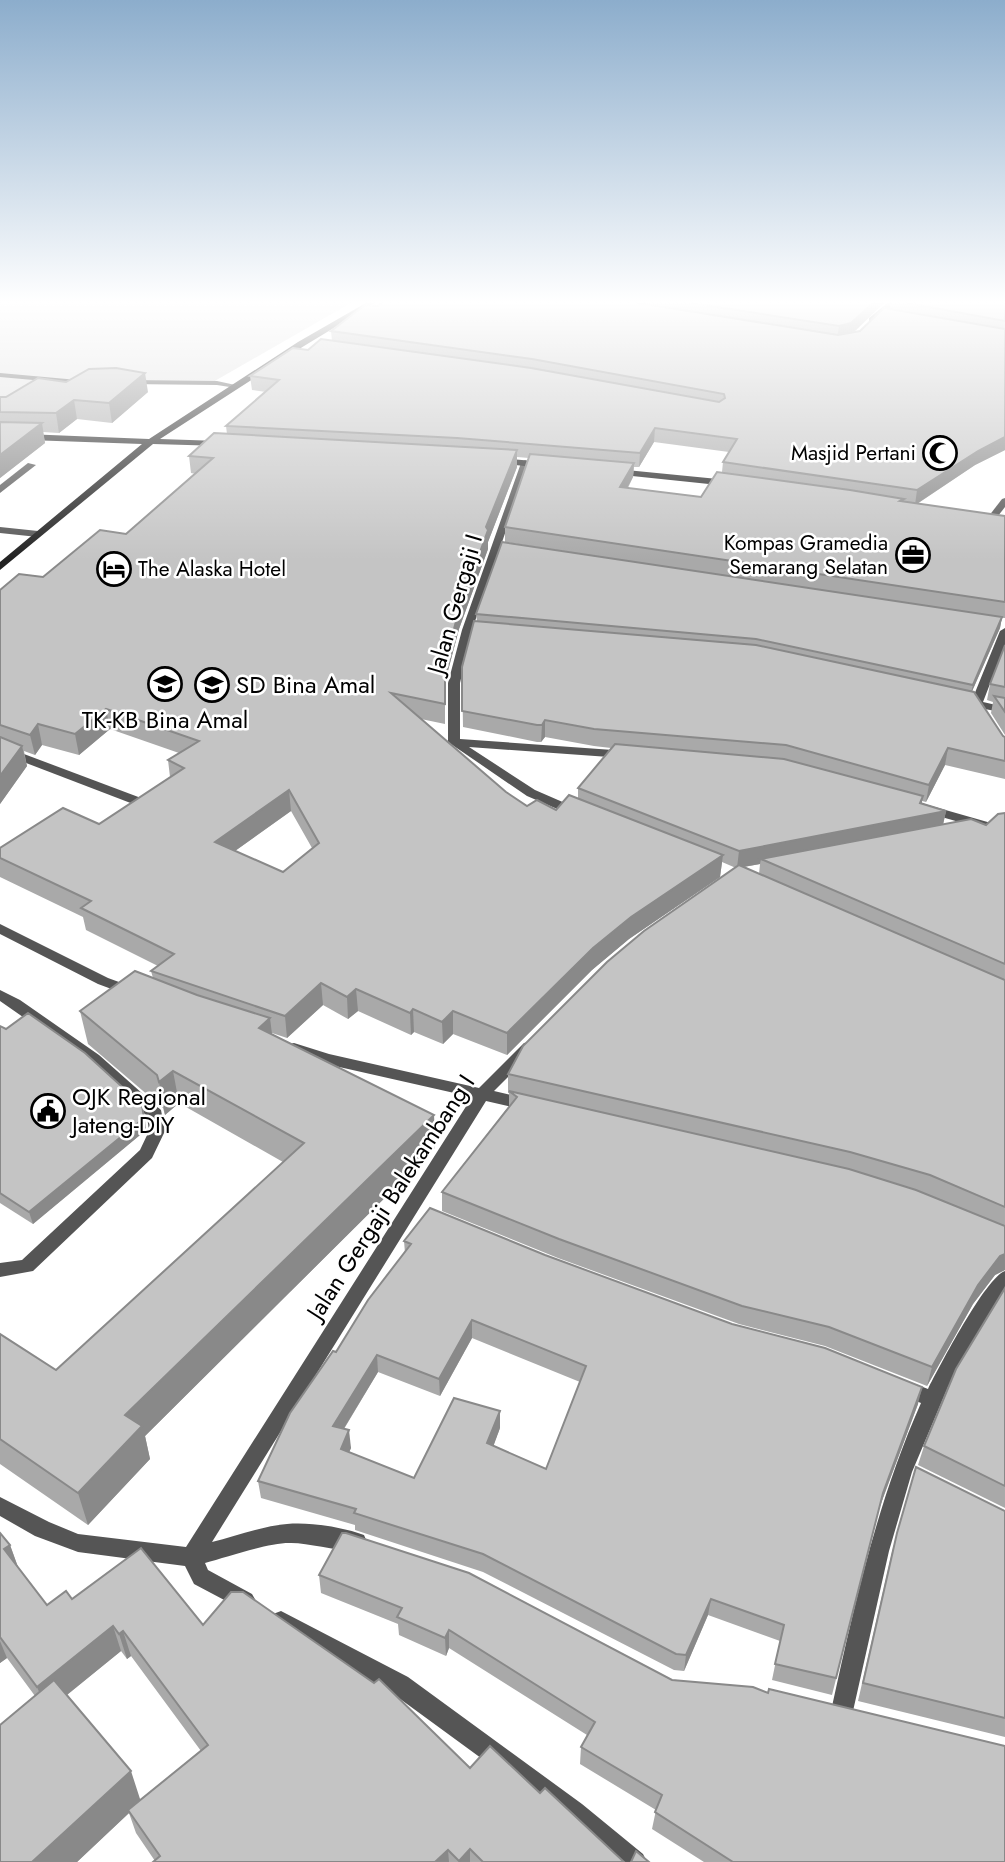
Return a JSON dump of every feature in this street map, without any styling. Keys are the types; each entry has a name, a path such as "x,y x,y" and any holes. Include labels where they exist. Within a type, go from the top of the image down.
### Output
{"main road":[{"path":"0,567 150,442 235,387"},
{"path":"0,436 227,445"},
{"path":"484,460 552,466"},
{"path":"607,471 744,484"},
{"path":"974,521 992,524"}],"street":[{"name":"Jalan Gergaji I","path":"454,742 454,683 467,630 525,463"},
{"path":"0,490 31,464"},
{"path":"992,524 1005,501"},
{"path":"0,530 38,534"},
{"path":"494,546 508,548"},
{"path":"991,621 1005,623"},
{"path":"467,630 481,632"},
{"path":"976,704 1005,631"},
{"path":"950,698 1005,710"},
{"path":"976,704 991,726"},
{"path":"454,742 642,756"},
{"path":"454,742 531,793 591,819"},
{"path":"0,748 145,804"},
{"path":"913,804 998,824 1005,831"},
{"path":"951,832 998,824"},
{"path":"0,928 103,981 149,999"},
{"path":"0,995 94,1059 155,1114 157,1131 146,1154 27,1266 0,1270"},
{"name":"Jalan Gergaji Balekambang I","path":"191,1557 417,1210 482,1094 541,1034"},
{"path":"273,1042 326,1059 536,1106"},
{"path":"842,1711 870,1588 904,1470 932,1399 963,1339 1005,1278"},
{"path":"894,1384 932,1399"},
{"path":"904,1470 926,1481"},
{"path":"0,1506 42,1529 78,1543 191,1557 287,1533 319,1535 381,1549"},
{"path":"191,1557 201,1577 400,1685 574,1812 635,1862"},
{"path":"816,1704 865,1716"}],"shaded area":[{"path":"0,387 56,387 0,400"}],"building":[{"path":"23,387 128,387 109,403 74,400 56,413 0,412 0,397 6,397"},
{"path":"271,387 635,387 719,402 725,398 724,394 685,387 1005,387 1005,437 917,490 723,462 737,439 655,428 640,453 457,438 226,426"},
{"path":"0,422 42,423 0,455"},
{"path":"214,433 517,450 486,527 488,530 459,610 445,663 445,704 391,693 506,792 527,806 537,800 556,810 569,795 723,855 631,917 593,948 507,1033 453,1011 442,1022 413,1009 410,1013 356,989 347,997 321,983 285,1016 151,971 174,954 81,908 91,901 0,858 0,848 63,808 99,824 184,768 168,760 199,741 106,709 75,734 38,724 30,735 0,725 0,590 19,574 43,577 100,530 126,534 213,458 189,456","holes":["289,790 319,843 283,872 215,842"]},
{"path":"530,454 634,463 620,487 701,497 717,472 850,490 904,499 900,501 1005,516 1005,602 505,527"},
{"path":"502,542 1002,617 973,685 756,639 476,614"},
{"path":"474,621 756,645 974,692 1005,737 1005,761 948,748 929,785 786,745 594,729 545,720 542,725 537,725 462,711 462,667"},
{"path":"1005,645 1005,687 990,684"},
{"path":"994,696 1005,698 1005,712"},
{"path":"0,737 22,746 0,776"},
{"path":"615,744 784,759 923,796 920,803 946,811 739,851 578,788"},
{"path":"1005,813 1005,964 761,859 971,819 986,825 998,814"},
{"path":"739,865 1005,980 1005,1207 930,1175 850,1152 508,1074 523,1046 607,962 644,931"},
{"path":"135,971 197,995 270,1018 259,1028 434,1115 125,1415 142,1426 78,1493 0,1439 0,1334 56,1370 304,1143 173,1071 159,1082 157,1075 80,1011"},
{"name":"OJK Regional Jateng-DIY","path":"28,1013 85,1053 142,1105 144,1118 29,1212 0,1193 0,1026 6,1029"},
{"path":"509,1091 849,1169 916,1190 1005,1226 1005,1254 1000,1256 978,1285 932,1367 829,1327 742,1306 559,1239 442,1192 517,1097"},
{"path":"430,1208 545,1255 732,1324 825,1348 922,1387 883,1493 836,1678 775,1664 784,1625 711,1599 686,1655 676,1654 483,1554 354,1513 356,1509 258,1481 290,1413 333,1351 336,1352 368,1300 411,1244 404,1241","holes":["472,1320 586,1366 546,1469 487,1443 500,1411 454,1398 414,1478 341,1449 349,1430 333,1426 377,1355 439,1379"]},
{"path":"1005,1288 1005,1486 924,1446 956,1369"},
{"path":"916,1467 1005,1511 1005,1718 863,1683 897,1533"},
{"path":"0,1533 10,1545 4,1549 47,1605 66,1591 72,1599 141,1548 203,1625 231,1592 243,1592 374,1683 379,1679 470,1768 490,1746 540,1793 545,1788 624,1862 483,1862 470,1849 459,1861 448,1850 435,1862 153,1862 160,1856 128,1810 208,1745 123,1631 119,1634 113,1626 37,1687 0,1637"},
{"path":"342,1533 469,1573 672,1680 753,1687 768,1693 769,1689 1005,1746 1005,1862 733,1862 655,1812 662,1795 581,1747 595,1722 449,1630 445,1638 397,1617 402,1608 319,1575"},
{"path":"54,1680 131,1771 32,1862 0,1862 0,1725"},
{"path":"636,1851 649,1862 631,1862"}],"place":[{"name":"Masjid Pertani","path":"940,453"},
{"name":"Kompas Gramedia Semarang Selatan","path":"913,555"},
{"name":"The Alaska Hotel","path":"114,569"},
{"name":"TK-KB Bina Amal","path":"165,684"},
{"name":"SD Bina Amal","path":"212,685"},
{"name":"OJK Regional Jateng-DIY","path":"48,1111"}]}
